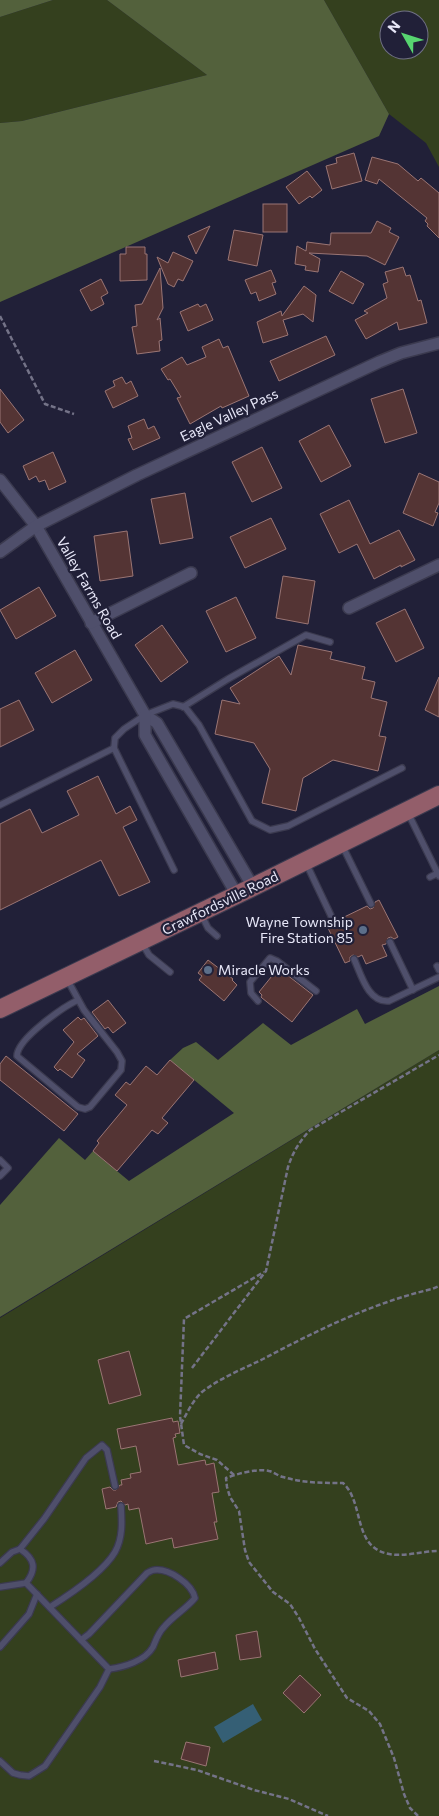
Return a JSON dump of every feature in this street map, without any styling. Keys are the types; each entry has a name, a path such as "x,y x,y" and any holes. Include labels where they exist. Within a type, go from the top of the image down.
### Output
{"main road":[{"name":"Crawfordsville Road","path":"0,1009 439,795"}],"street":[{"name":"Eagle Valley Pass","path":"0,552 36,526 137,475 350,375 401,353 439,343"},
{"name":"Valley Farms Road","path":"0,480 36,526 145,715 157,723 245,891"},
{"path":"349,608 439,565"},
{"path":"92,623 191,573"},
{"name":"Valley Farms Road","path":"145,715 145,735 245,891"}],"lane":[{"path":"183,707 306,635 330,642"},
{"path":"174,870 114,748 116,738 124,729 145,715 174,704 183,707 198,724 252,821 270,830 288,826 402,768"},
{"path":"0,805 114,748"},
{"path":"407,811 438,875 430,877"},
{"path":"341,843 371,904"},
{"path":"305,861 334,922"},
{"path":"200,912 208,928 217,936"},
{"path":"141,941 149,956 170,972"},
{"path":"390,942 413,990"},
{"path":"258,1001 253,996 249,985 257,969 270,958 274,959 316,991"},
{"path":"354,959 370,992 378,999 389,1001 439,977"},
{"path":"66,978 78,1000 122,1061 120,1070 90,1107 85,1110 71,1101 17,1056 22,1044 51,1017 78,1000"},
{"path":"0,1160 8,1168 0,1176"},
{"path":"0,1563 12,1552 20,1549 44,1519 86,1458 102,1445 106,1450 115,1486"},
{"path":"50,1607 102,1567 115,1552 120,1538 121,1506"},
{"path":"0,1587 26,1583 31,1576 33,1569 32,1561 20,1549"},
{"path":"81,1640 147,1573 155,1570 166,1572 190,1585 195,1598 182,1612 164,1626 152,1648 123,1667 109,1669"},
{"path":"26,1583 109,1669"},
{"path":"0,1647 29,1614 37,1594"},
{"path":"0,1761 13,1773 29,1776 45,1766 100,1687 109,1669"}],"path":[{"path":"0,316 45,404 74,414"},
{"path":"192,1368 266,1271 288,1168 293,1152 301,1140 310,1130 439,1055"},
{"path":"234,1475 217,1460 200,1454 184,1445 181,1424 184,1319 266,1271"},
{"path":"181,1424 189,1409 202,1393 240,1371 351,1315 439,1286"},
{"path":"416,1816 404,1794 394,1758 380,1724 369,1712 347,1698 315,1649 290,1604 272,1592 249,1562 245,1550 239,1511 230,1496 226,1478 244,1472 268,1470 293,1480 343,1483 351,1492 364,1535 373,1546 385,1553 402,1554 433,1551 439,1553"},
{"path":"154,1761 197,1770 254,1790 289,1799 328,1816"}],"green space":[{"path":"0,0 53,0 0,17"},
{"path":"53,0 107,0 207,75 22,121 0,123 0,17"},
{"path":"107,0 324,0 389,114 379,136 0,302 0,123 22,121 207,75"},
{"path":"324,0 439,0 439,167 426,143 389,114"},
{"path":"439,986 439,1050 0,1317 0,1205 59,1138 85,1160 93,1151 129,1181 234,1113 170,1060 183,1048 196,1042 218,1060 263,1023 291,1045 357,1009 365,1024"},
{"path":"439,1050 439,1816 0,1816 0,1318"}],"water":[{"path":"253,1704 262,1720 223,1743 214,1727"}],"building":[{"path":"354,153 362,181 332,189 326,166 337,163 336,158"},
{"path":"372,157 398,164 418,181 421,178 439,193 439,238 427,226 428,224 425,221 427,218 379,179 377,184 365,180"},
{"path":"307,171 322,190 312,198 310,196 299,204 286,187"},
{"path":"263,204 287,204 287,232 263,232"},
{"path":"377,221 391,228 389,232 399,237 385,265 367,256 309,253 320,259 318,272 305,270 306,266 295,264 297,246 306,251 307,242 330,245 331,233 371,233"},
{"path":"210,226 196,254 188,236"},
{"path":"234,230 263,235 257,266 228,260"},
{"path":"126,247 145,247 145,254 147,254 147,280 120,281 120,254 126,254"},
{"path":"173,252 193,261 183,281 178,279 174,287 168,284 157,257 168,263"},
{"path":"403,267 406,276 410,275 418,301 421,300 427,323 399,330 397,322 366,339 355,320 368,313 364,311 387,298 383,284 388,282 385,272"},
{"path":"160,268 163,308 157,320 160,318 162,340 159,341 160,351 137,354 132,327 137,326 135,305 142,304"},
{"path":"271,270 276,282 272,283 276,294 259,301 256,292 251,294 245,280"},
{"path":"341,271 364,284 353,304 329,291"},
{"path":"101,279 108,293 101,297 104,304 91,311 80,290"},
{"path":"304,286 316,295 313,322 303,314 283,320 288,335 263,343 257,322 281,311 282,316"},
{"path":"198,304 200,307 206,304 213,320 188,331 180,312"},
{"path":"326,336 335,355 279,381 270,361"},
{"path":"219,339 223,348 228,346 249,396 222,408 221,406 190,424 177,398 181,397 170,379 168,380 161,369 182,357 187,365 206,357 202,347"},
{"path":"122,377 126,384 131,381 138,396 113,408 105,391 115,386 113,381"},
{"path":"0,389 24,420 8,433 0,422"},
{"path":"403,389 417,433 385,443 371,399"},
{"path":"144,419 148,429 154,426 160,438 133,450 128,439 132,438 128,426"},
{"path":"329,425 351,466 321,482 299,441"},
{"path":"262,447 282,488 252,502 232,462"},
{"path":"53,452 66,482 49,490 45,480 39,482 36,476 29,480 23,466"},
{"path":"419,473 439,482 439,503 435,512 438,513 433,526 403,513"},
{"path":"185,493 193,538 160,544 151,499"},
{"path":"349,500 370,544 399,530 415,560 374,579 357,544 339,553 320,514"},
{"path":"271,518 286,549 245,568 230,537"},
{"path":"127,531 133,576 100,581 94,536"},
{"path":"283,576 315,581 308,624 276,618"},
{"path":"39,587 56,616 16,639 0,610"},
{"path":"236,597 256,638 226,652 206,611"},
{"path":"405,609 424,648 396,662 376,623"},
{"path":"162,625 188,662 161,682 135,645"},
{"path":"298,645 332,652 330,659 365,667 362,679 375,682 371,698 387,702 379,736 386,737 378,771 333,760 303,778 296,811 262,803 270,769 254,743 215,734 222,700 240,704 230,688 279,656 291,675"},
{"path":"75,650 92,680 52,703 35,673"},
{"path":"439,677 439,717 425,710"},
{"path":"19,700 34,730 0,747 0,709"},
{"path":"98,776 116,814 130,806 137,820 123,827 150,882 119,896 101,860 0,910 0,824 30,809 42,833 79,815 67,791"},
{"path":"379,900 398,937 394,939 388,938 386,944 382,945 387,956 366,964 362,955 358,957 353,955 350,957 350,961 345,963 327,926 330,924 333,927 336,926 338,920 367,906 370,909 373,908 375,902"},
{"path":"208,960 233,979 237,985 224,1001 199,980 202,976 198,973"},
{"path":"276,971 280,974 282,971 313,995 292,1022 262,998 259,992"},
{"path":"108,1000 126,1023 113,1033 108,1027 105,1029 92,1012"},
{"path":"78,1017 81,1020 84,1018 98,1036 77,1054 85,1060 72,1078 54,1067 74,1042 63,1030"},
{"path":"6,1056 78,1114 64,1131 0,1080 0,1064"},
{"path":"170,1060 194,1080 162,1118 168,1123 158,1134 152,1130 117,1171 93,1151 99,1143 97,1141 127,1105 115,1095 126,1082 130,1085 146,1066 157,1075"},
{"path":"129,1351 141,1395 109,1404 98,1360"},
{"path":"172,1418 173,1422 178,1421 180,1433 175,1434 176,1437 173,1438 178,1465 205,1460 206,1465 214,1463 219,1492 212,1493 217,1522 214,1522 218,1539 174,1548 172,1538 146,1544 139,1508 129,1510 128,1504 125,1505 121,1501 118,1502 116,1507 106,1509 102,1489 110,1487 116,1490 122,1485 121,1480 131,1478 130,1474 141,1472 136,1446 121,1449 117,1429"},
{"path":"257,1631 261,1657 240,1660 236,1635"},
{"path":"215,1652 218,1669 181,1677 178,1660"},
{"path":"300,1675 321,1695 304,1713 283,1693"},
{"path":"186,1742 210,1747 206,1766 181,1759"}],"place":[{"name":"Wayne Township Fire Station 85","path":"363,930"},
{"name":"Miracle Works","path":"208,970"}]}
